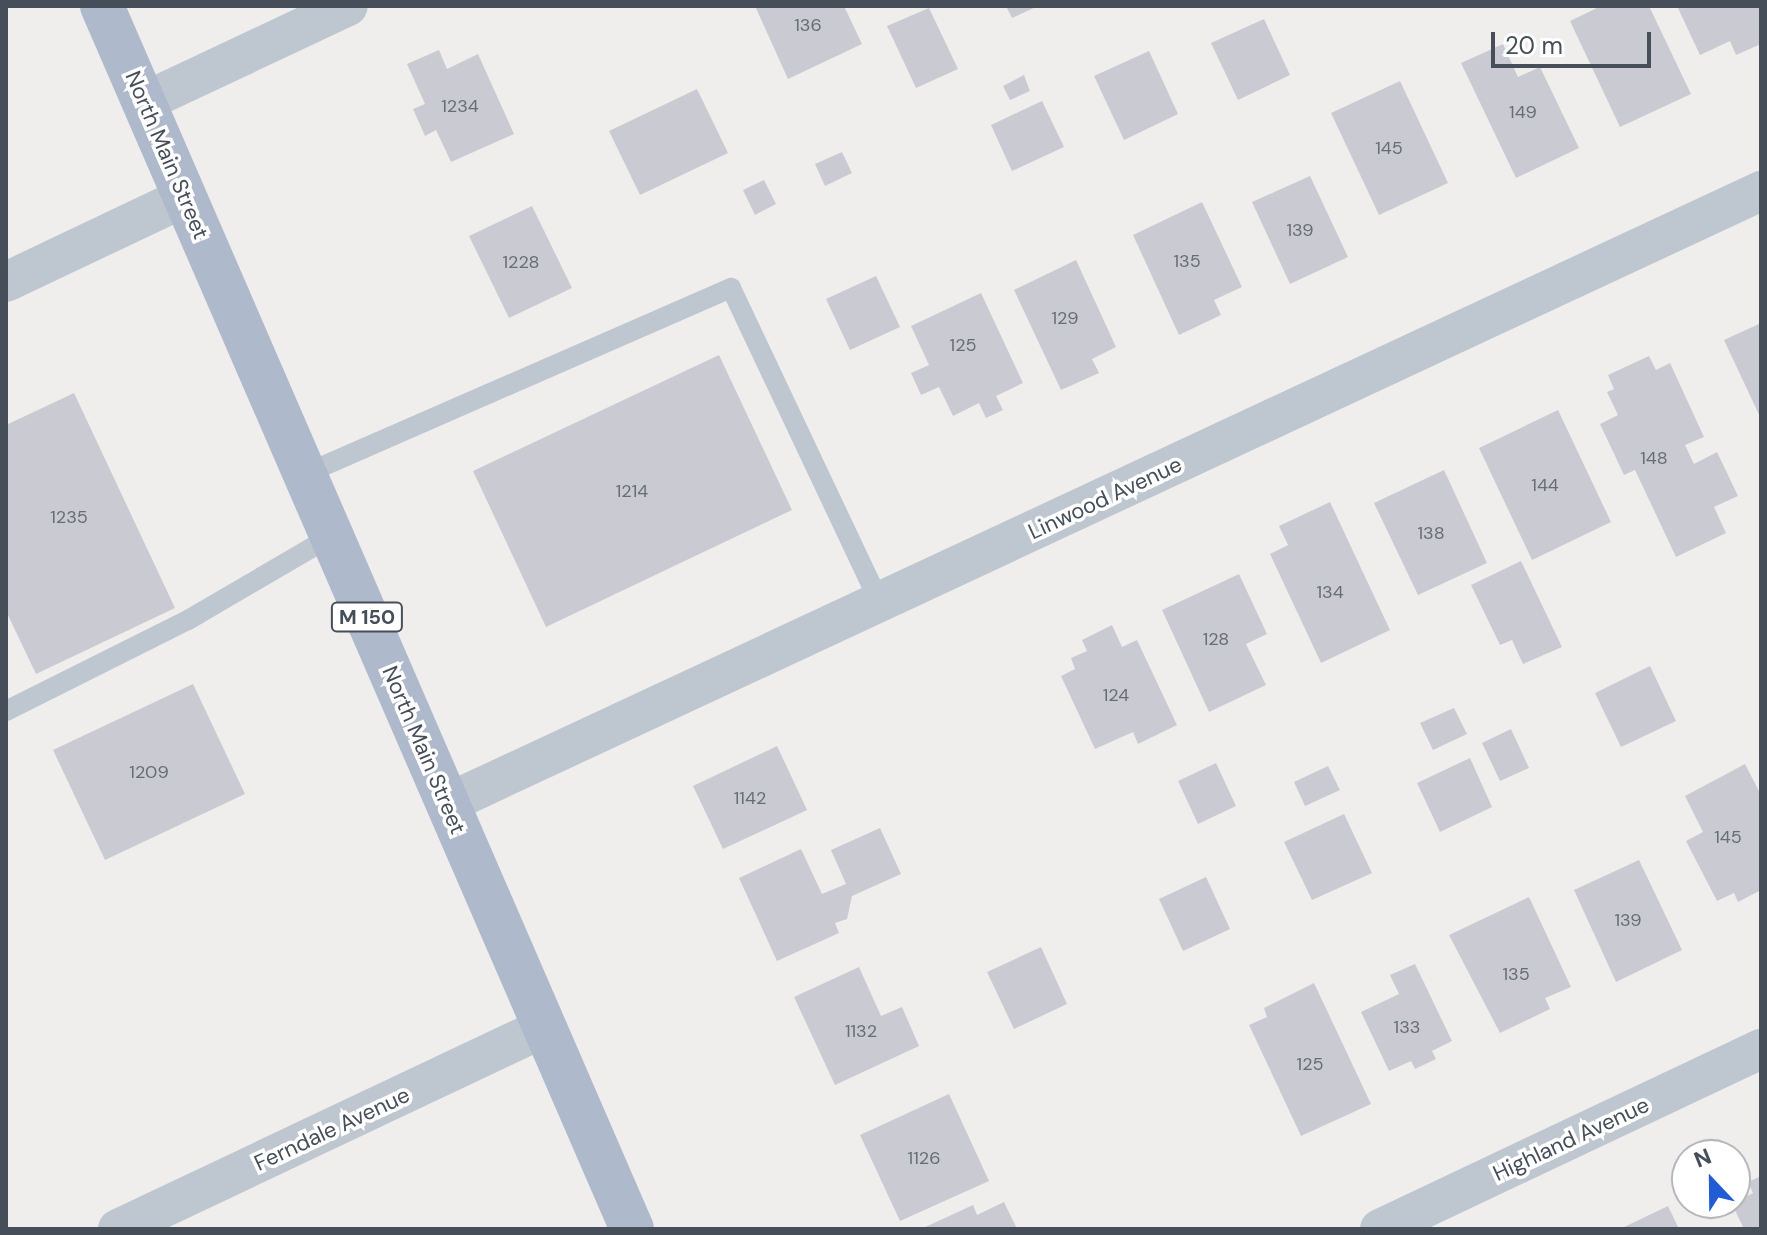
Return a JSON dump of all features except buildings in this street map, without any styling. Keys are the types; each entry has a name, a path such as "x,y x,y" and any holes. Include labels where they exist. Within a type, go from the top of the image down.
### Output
{"main road":[{"name":"North Main Street","path":"102,6 632,1229"}],"street":[{"path":"144,102 348,6"},
{"name":"Linwood Avenue","path":"448,803 1761,191"},
{"path":"6,282 185,197"},
{"name":"Ferndale Avenue","path":"118,1229 545,1027"},
{"name":"Highland Avenue","path":"1380,1229 1761,1049"}],"lane":[{"path":"305,474 731,288 880,603"},
{"path":"6,711 188,620 332,536"}]}
